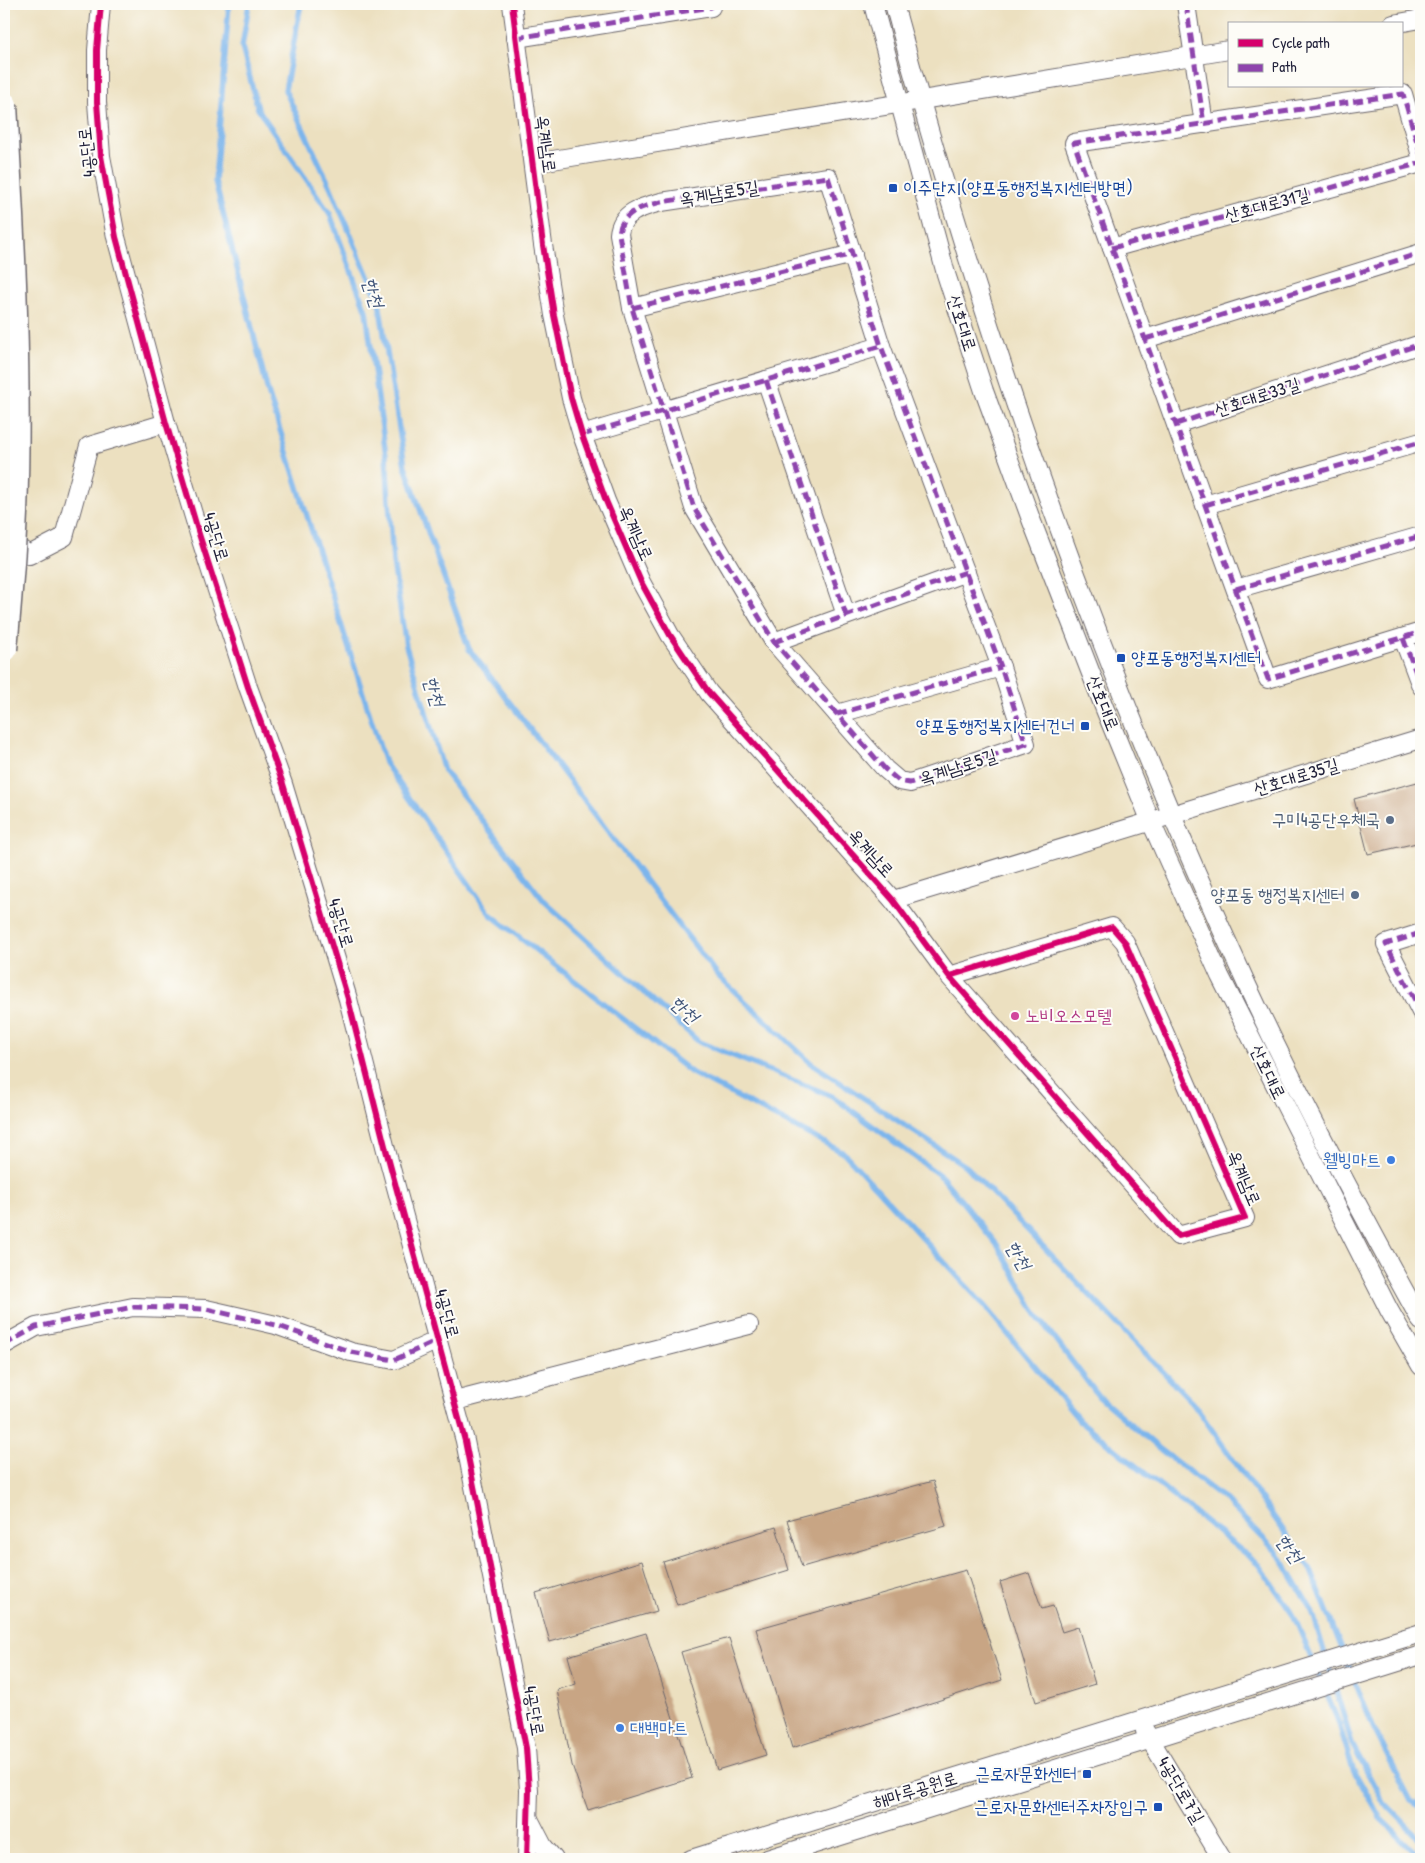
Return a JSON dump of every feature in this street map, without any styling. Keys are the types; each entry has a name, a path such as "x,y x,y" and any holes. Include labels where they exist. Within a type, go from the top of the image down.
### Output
{"highway":[{"path":"4,105 12,269 15,431 14,514 4,649"}],"street":[{"name":"4공단로","path":"101,4 97,76 101,156 116,237 166,423 248,687 283,784 348,999 386,1150 455,1401 467,1451 526,1748 529,1790 527,1859"},
{"name":"옥계남로","path":"512,4 534,163 543,245 554,315 571,398 606,502 641,582 670,635 709,693 893,900 949,976 1178,1236 1246,1218 1125,942 1112,927 949,976"},
{"path":"862,4 878,54 900,103"},
{"name":"산호대로","path":"872,4 946,274 984,391 1032,522 1151,822 1224,985 1388,1310 1421,1366"},
{"name":"산호대로","path":"894,4 920,100 1036,469 1171,815 1247,986 1303,1101 1368,1226 1421,1321"},
{"path":"1186,4 1204,124"},
{"path":"516,38 711,6"},
{"path":"1402,22 1421,19"},
{"path":"534,163 1228,50"},
{"path":"1421,156 1403,94 1074,143 1268,680 1421,632"},
{"name":"산호대로31길","path":"1112,248 1421,162"},
{"name":"옥계남로5길","path":"828,177 853,254 882,346 1001,667 1026,744 910,783 898,781 885,769 774,642 694,508 632,308 619,234 620,226 625,218 661,202 828,177"},
{"path":"1145,339 1421,253"},
{"path":"632,308 853,254"},
{"name":"산호대로33길","path":"1176,424 1421,344"},
{"path":"582,435 882,346"},
{"path":"766,380 846,615"},
{"path":"4,537 29,554 64,537 89,446 166,423"},
{"path":"1205,506 1421,442"},
{"path":"1236,589 1421,536"},
{"path":"774,642 966,572"},
{"path":"1403,638 1421,686"},
{"path":"837,714 1001,667"},
{"name":"산호대로35길","path":"1171,815 1421,739"},
{"name":"옥계남로","path":"893,900 1171,815"},
{"path":"1421,933 1386,944 1421,1012"},
{"path":"4,1345 36,1327 133,1307 206,1308 276,1325 351,1352 394,1360 438,1340"},
{"path":"455,1401 749,1325"},
{"name":"해마루공원로","path":"691,1859 1421,1633"},
{"name":"해마루공원로","path":"767,1859 1421,1655"},
{"name":"4공단로7길","path":"1139,1720 1222,1859"},
{"path":"529,1819 543,1846 554,1859"}],"building":[{"name":"구미4공단우체국","path":"1421,781 1421,842 1368,854 1354,799"},
{"path":"933,1481 946,1526 802,1567 787,1520"},
{"path":"776,1527 789,1570 677,1605 663,1562"},
{"path":"642,1561 657,1611 550,1642 536,1593"},
{"path":"966,1570 1002,1680 792,1748 756,1629"},
{"path":"1029,1573 1042,1609 1053,1606 1062,1632 1078,1627 1095,1684 1036,1702 1000,1582"},
{"name":"대백마트","path":"646,1633 692,1778 588,1810 572,1765 557,1690 576,1684 568,1656"},
{"path":"729,1638 766,1755 717,1770 681,1652"}],"waterway":[{"path":"229,4 215,181 268,392 385,763 490,914 692,1073 844,1153 982,1303 1080,1421 1258,1564 1293,1614 1338,1721 1353,1769 1381,1819 1421,1858"},
{"name":"한천","path":"249,4 242,47 258,109 330,214 366,311 386,456 393,562 406,646 444,771 544,901 699,1042 832,1096 942,1177 998,1246 1039,1318 1099,1397 1161,1450 1223,1498 1278,1553 1312,1611 1352,1744 1382,1800 1421,1840"},
{"path":"301,4 285,90 330,186 379,302 405,466 469,649 718,976 811,1063 967,1167 1193,1403 1310,1568 1373,1727 1411,1801 1421,1807"}],"marked path":[{"path":"516,38 711,7 711,4"},
{"path":"1186,4 1204,124"},
{"path":"1421,156 1403,94 1074,143 1268,679 1421,632"},
{"path":"1112,248 1421,163"},
{"path":"828,177 881,346 1001,667 1026,744 910,783 899,781 885,769 774,642 694,508 632,308 619,234 624,220 628,216 640,209 661,202 828,177"},
{"path":"1145,339 1421,253"},
{"path":"632,308 853,254"},
{"path":"1176,424 1421,344"},
{"path":"582,435 881,346"},
{"path":"766,380 846,615"},
{"path":"1205,505 1421,442"},
{"path":"1236,589 1421,536"},
{"path":"774,642 966,572"},
{"path":"1403,638 1421,686"},
{"path":"837,714 1001,667"},
{"path":"1421,933 1386,944 1421,1012"},
{"path":"4,1345 36,1327 133,1307 206,1309 276,1325 351,1352 394,1360 438,1340"}],"cycle path":[{"path":"101,4 97,50 97,102 101,156 116,237 166,423 199,534 248,687 283,784 348,999 386,1150 465,1441 526,1748 529,1790 527,1859"},
{"path":"512,4 543,245 554,315 571,398 606,501 641,582 670,635 709,693 893,900 949,976 1178,1236 1245,1218 1125,942 1112,927 949,976"}],"place":[{"name":"이주단지(양포동행정복지센터방면)","path":"893,188"},
{"name":"양포동행정복지센터","path":"1121,658"},
{"name":"양포동행정복지센터건너","path":"1085,726"},
{"name":"구미4공단우체국","path":"1390,820"},
{"name":"양포동 행정복지센터","path":"1355,895"},
{"name":"노비오스모텔","path":"1015,1016"},
{"name":"웰빙마트","path":"1391,1160"},
{"name":"대백마트","path":"620,1728"},
{"name":"근로자문화센터","path":"1087,1774"},
{"name":"근로자문화센터주차장입구","path":"1158,1807"}]}
